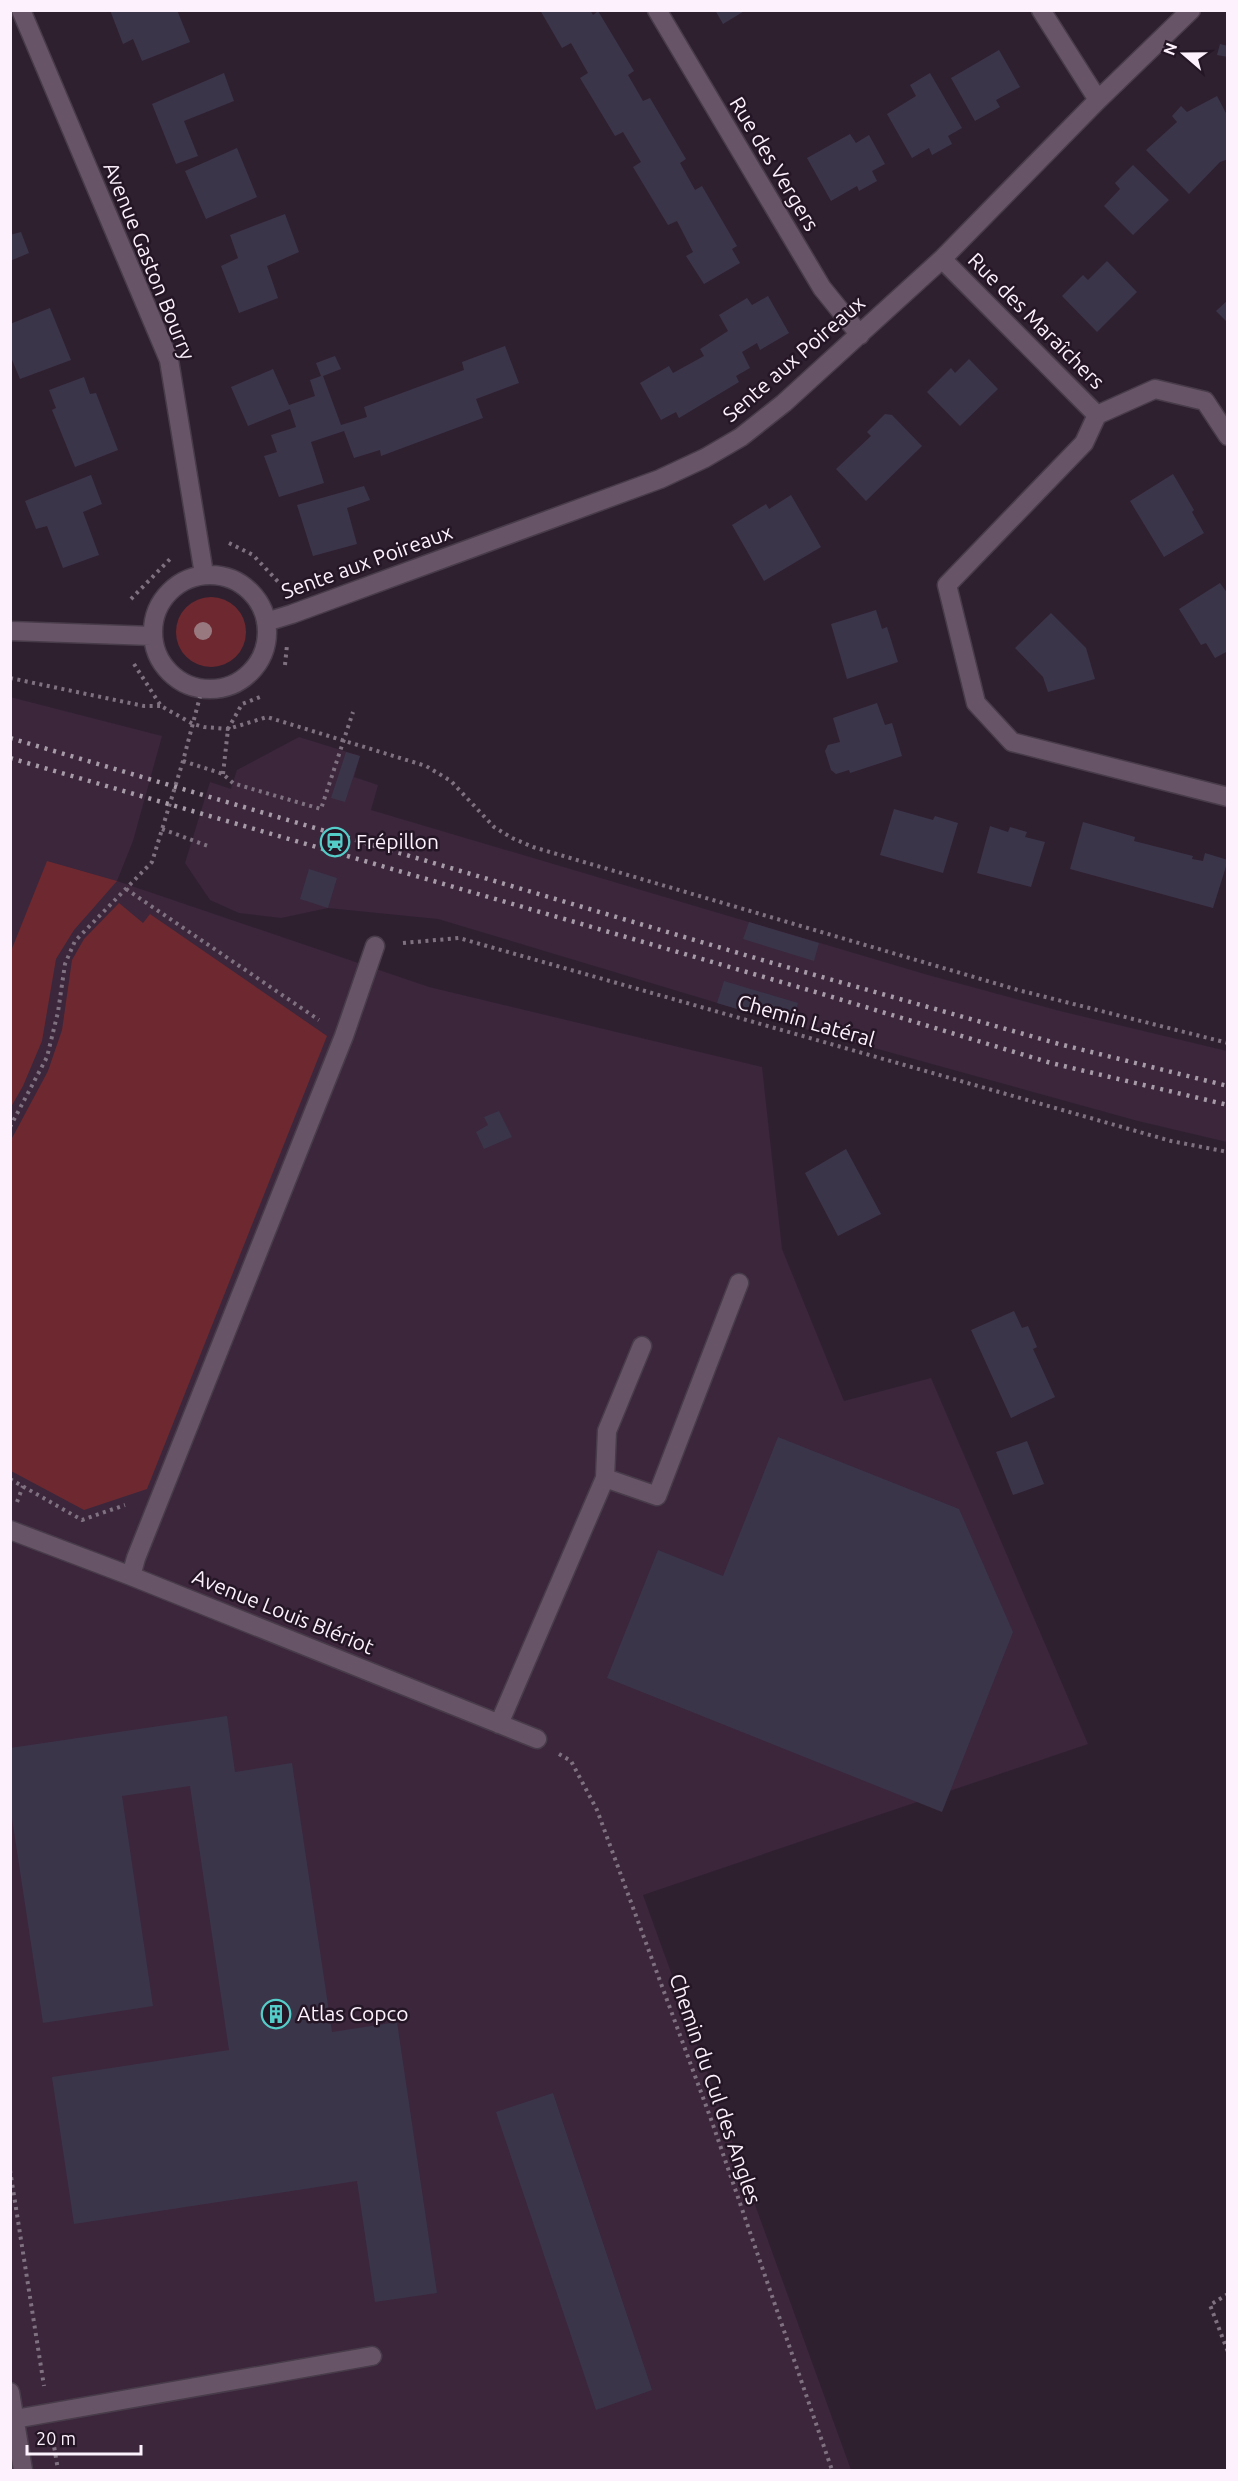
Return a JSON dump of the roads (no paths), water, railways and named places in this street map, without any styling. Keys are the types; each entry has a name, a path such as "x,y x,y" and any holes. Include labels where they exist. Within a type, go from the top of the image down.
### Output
{"street":[{"name":"Avenue Gaston Bourry","path":"21,10 169,360 204,574"},
{"name":"Rue des Vergers","path":"657,10 822,288 860,335"},
{"path":"1041,10 1098,100"},
{"name":"Sente aux Poireaux","path":"266,622 660,479 741,437 784,403 942,259 1098,100 1191,10"},
{"name":"Rue des Maraîchers","path":"942,259 1097,415"},
{"name":"Rue des Maraîchers","path":"1227,436 1205,400 1155,389 1097,415 1084,443 947,585 976,703 1012,742 1227,797"},
{"path":"204,574 237,581 251,592 261,606 266,622 263,654 254,668 240,680 223,687 189,686 175,678 164,666 156,652 152,636 154,619 161,602 172,588 187,579 204,574"},
{"path":"10,631 152,636"},
{"path":"131,1576 344,1036 375,946"},
{"path":"605,1478 657,1496 740,1283"},
{"path":"499,1724 605,1478 607,1431 642,1346"},
{"name":"Avenue Louis Blériot","path":"10,1530 131,1576 537,1739"},
{"path":"15,2419 372,2356"},
{"path":"10,2392 23,2470"}],"railway":[{"path":"10,738 769,962 1059,1044 1228,1086"},
{"path":"10,758 819,993 1051,1063 1228,1105"}],"place":[{"name":"Frépillon","path":"335,842"},
{"name":"Atlas Copco","path":"276,2014"}]}
